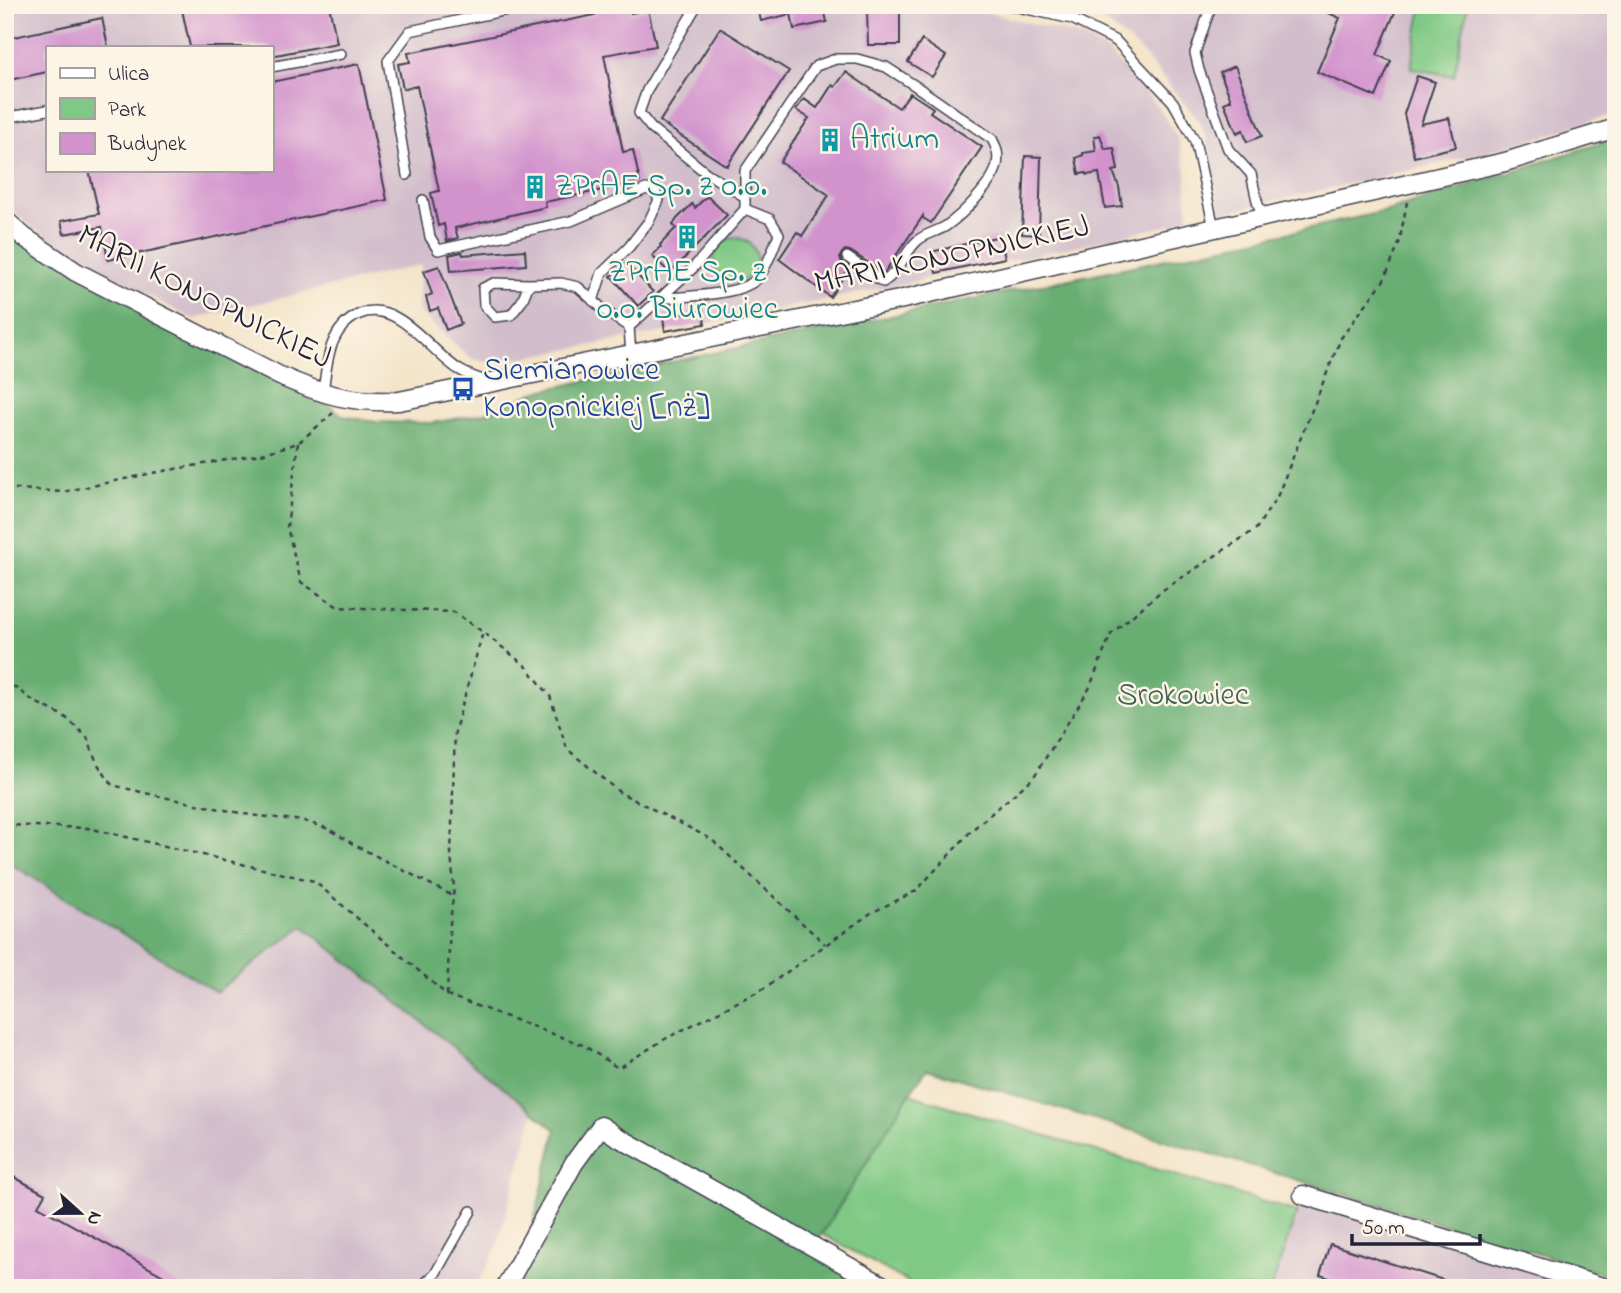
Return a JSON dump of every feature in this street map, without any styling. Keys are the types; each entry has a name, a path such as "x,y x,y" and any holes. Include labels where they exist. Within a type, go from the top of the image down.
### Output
{"street":[{"name":"MARII KONOPNICKIEJ","path":"5,220 24,237 76,272 280,376 311,390 349,400 399,401 899,300 1414,184 1505,162 1616,128"},
{"path":"505,1288 574,1163 601,1126 887,1288"},
{"path":"1303,1195 1606,1288"}],"lane":[{"path":"407,175 388,61 410,31 530,5"},
{"path":"697,5 647,90 639,113 651,128 705,172 745,197"},
{"path":"1009,5 1072,19 1116,41 1173,102 1195,141 1214,228"},
{"path":"1210,7 1195,53 1199,70 1228,149 1251,174 1258,205 1265,217"},
{"path":"273,68 341,54"},
{"path":"629,327 693,268 746,209 745,171 816,66 836,59 857,59 886,67 992,139 998,156 997,168 974,201 948,225 918,240 890,278 883,282 847,257"},
{"path":"5,118 46,110"},
{"path":"424,200 430,237 438,250 571,221 646,189 655,191 659,200 649,220 629,247 602,273 593,301"},
{"path":"659,299 734,290 749,285 758,278 779,234 770,219 746,209"},
{"path":"529,284 522,301 511,315 495,317 484,305 482,288 495,283 561,283 578,287 629,327"},
{"path":"323,393 328,356 341,327 349,318 377,310 402,322 456,368 472,377 495,382"},
{"path":"629,327 631,355"},
{"path":"420,1288 435,1273 471,1211"}],"path":[{"path":"5,825 88,828 314,881 447,995 583,1045 618,1068 664,1040 763,989 871,913 916,891 972,830 1034,778 1089,689 1111,634 1160,592 1256,529 1277,497 1340,338 1384,279 1399,244 1406,205 1414,184"},
{"path":"5,488 63,492 261,454 299,443 349,400"},
{"path":"299,443 287,527 301,582 338,607 454,612 483,632 527,667 550,696 566,748 619,792 711,839 826,945"},
{"path":"447,995 454,888 451,854 455,730 483,632"},
{"path":"5,680 35,702 64,716 86,737 97,763 112,785 250,815 304,821 329,829 453,896"}],"shaded area":[{"path":"14,5 957,5 1082,36 1108,51 1158,107 1178,138 1186,171 1188,221 904,284 665,332 492,363 473,359 418,311 421,265 193,319 87,263 33,228 5,204 5,10"},
{"path":"1054,5 1616,5 1616,113 1545,136 1462,158 1221,213 1207,139 1200,122 1139,49 1108,24 1079,11"},
{"path":"5,860 216,992 303,926 534,1112 496,1250 476,1288 5,1288"},
{"path":"1303,1195 1581,1288 1271,1288"}],"green space":[{"path":"1422,5 1468,5 1454,76 1411,68"},
{"name":"Srokowiec","path":"1616,138 1616,1278 927,1069 814,1247 871,1288 518,1288 556,1130 303,926 216,992 5,860 5,224 311,390 343,416 376,422 432,423 482,414 539,391 1391,210"},
{"path":"735,238 750,245 757,260 750,275 735,282 720,275 713,260 720,245"},
{"path":"909,1094 1297,1212 1271,1288 919,1288 822,1234"}],"building":[{"path":"181,5 329,5 337,43 273,56 273,46 190,46"},
{"path":"594,5 629,5 631,13 648,9 656,46 604,55 623,152 633,150 640,182 545,202 546,207 455,228 458,238 447,241 444,224 438,226 431,193 439,191 417,86 403,89 398,64 410,62 408,53 595,15"},
{"path":"757,5 815,5 816,9 824,8 827,22 794,29 791,14 761,21"},
{"path":"1311,5 1398,5 1377,55 1391,61 1376,97 1317,72 1340,18"},
{"path":"900,8 900,45 868,45 867,9"},
{"path":"102,18 108,46 46,46 46,72 5,81 5,39"},
{"path":"720,28 789,71 727,166 660,121"},
{"path":"922,40 946,56 932,77 908,62"},
{"path":"359,64 387,200 108,260 102,227 64,234 61,221 99,214 89,172 273,172 273,82"},
{"path":"1235,66 1262,136 1247,142 1243,130 1237,133 1224,103 1231,100 1220,72"},
{"path":"846,72 899,108 910,93 933,108 930,112 982,147 931,223 923,216 884,273 845,250 840,257 841,261 850,267 830,297 779,259 797,232 802,236 829,195 780,162 809,118 796,110 804,99 817,108 832,85 835,87"},
{"path":"1417,76 1435,82 1421,124 1449,118 1456,147 1414,157 1404,114"},
{"path":"1100,135 1105,149 1114,148 1118,170 1113,171 1122,206 1105,208 1099,173 1079,174 1076,158 1083,153 1096,151 1094,137"},
{"path":"1025,156 1041,157 1039,235 1022,234"},
{"name":"ZPrAE Sp. z o.o. Biurowiec","path":"707,196 727,215 670,273 652,256 676,228 673,225 677,219 692,204 695,208"},
{"path":"1000,236 1005,258 936,273 931,252"},
{"path":"525,250 526,265 451,271 449,255 462,252 463,255"},
{"path":"626,263 653,292 638,306 611,276"},
{"path":"439,266 461,324 446,330 438,308 430,311 426,297 432,294 424,271"},
{"path":"703,310 705,324 665,331 663,317"},
{"path":"5,1172 45,1194 38,1206 185,1288 5,1288"},
{"path":"1330,1244 1459,1285 1459,1288 1361,1288 1320,1275"}],"place":[{"name":"Atrium","path":"830,140"},
{"name":"ZPrAE Sp. z o.o.","path":"535,187"},
{"name":"ZPrAE Sp. z o.o. Biurowiec","path":"687,237"},
{"name":"Siemianowice Konopnickiej [nż]","path":"463,389"}]}
